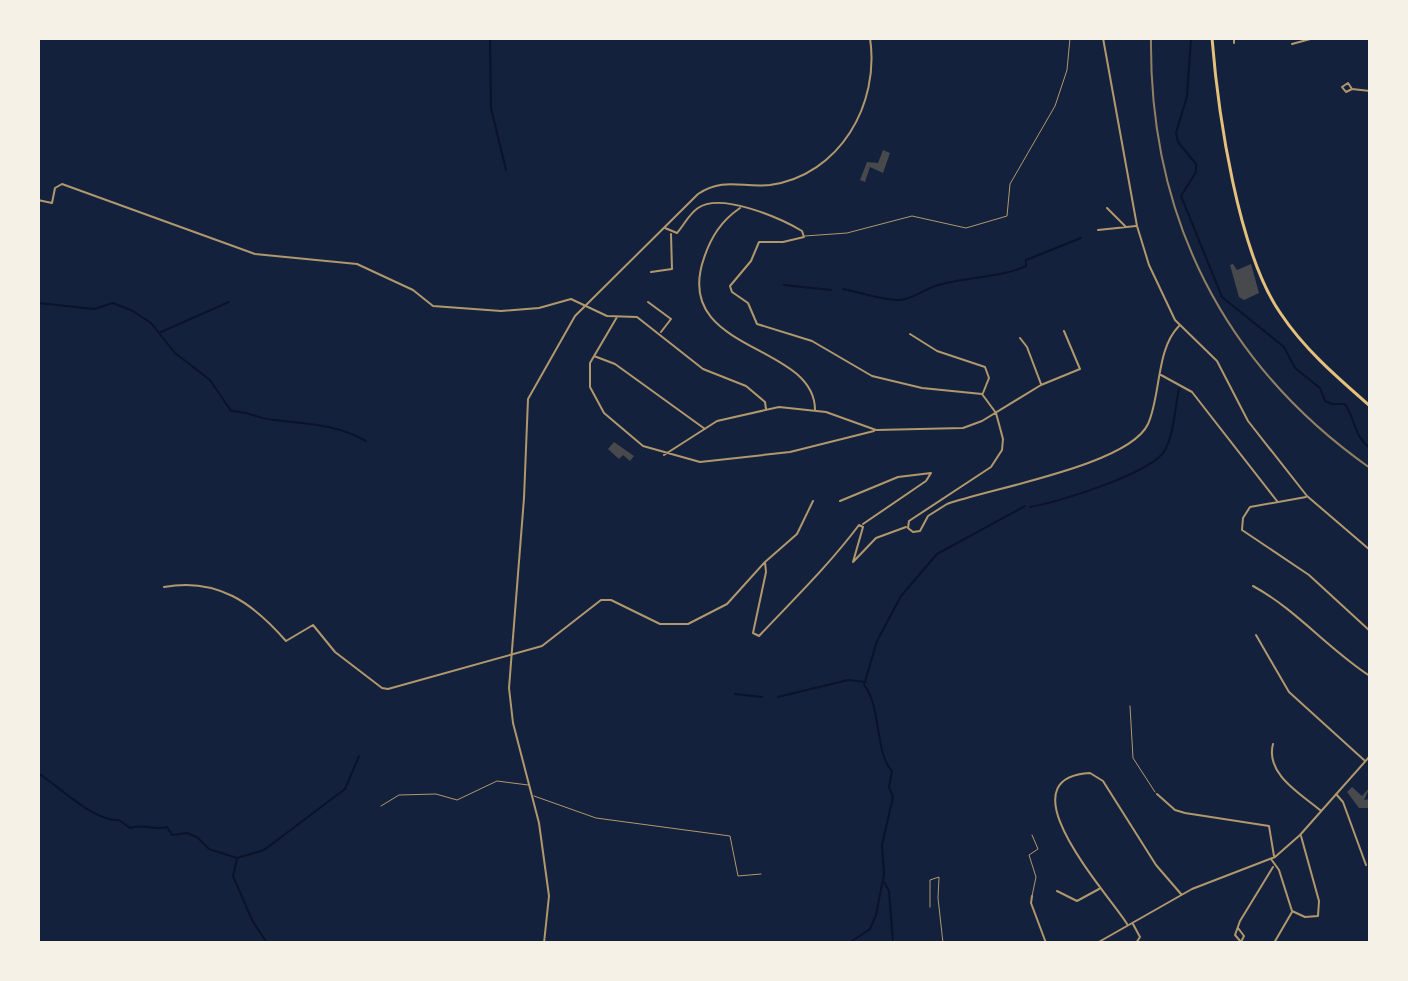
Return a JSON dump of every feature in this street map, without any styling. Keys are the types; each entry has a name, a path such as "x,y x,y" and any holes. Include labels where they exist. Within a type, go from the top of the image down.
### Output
{"main road":[{"path":"1212,38 1224,133 1247,234 1264,286 1280,314 1306,346 1370,406"}],"street":[{"path":"544,943 549,896 533,796 509,698 528,399 564,331 585,305 698,194 715,184 775,184 832,157 848,138 871,83 870,38"},
{"path":"1103,38 1137,226 1149,265 1179,326 1217,361 1248,421 1307,496 1370,550"},
{"path":"1292,44 1314,38"},
{"path":"1352,89 1370,91"},
{"path":"38,200 52,203 55,188 62,184 255,254 353,263 413,290 433,306 487,312 539,308 566,299 607,316 637,317 703,369 746,386 765,402 766,409"},
{"path":"664,227 671,233 679,232 693,212 708,203 780,219 802,231 804,237 783,242 759,242 751,261 730,286 732,292 748,303 757,324 812,341 874,376 922,388 982,394 996,413 1003,439 996,462 909,521 907,526 876,538 853,562 862,525"},
{"path":"741,208 722,223 707,250 700,273 704,303 731,337 802,378 815,410"},
{"path":"1107,208 1114,219 1126,226"},
{"path":"1098,230 1137,226"},
{"path":"651,272 672,269 671,233"},
{"path":"648,302 671,319 660,333"},
{"path":"607,316 611,324"},
{"path":"617,316 593,356 588,374 590,387 604,413 635,441 664,455 700,462 790,452 876,430 963,428 996,413 1041,385 1080,369 1064,331"},
{"path":"907,526 912,532 918,532 928,516 947,504 1075,467 1127,447 1146,428 1169,342 1179,326"},
{"path":"910,334 937,351 985,367 989,378 982,394"},
{"path":"1020,338 1027,347 1041,385"},
{"path":"593,356 615,364 705,429"},
{"path":"1161,375 1192,392 1278,502"},
{"path":"664,455 705,429 735,415 766,409 815,410 876,430"},
{"path":"765,562 755,636 838,555 862,525 926,481 931,473 898,477 840,501"},
{"path":"1307,496 1250,507 1243,518 1242,530 1309,575 1370,631"},
{"path":"164,587 202,584 239,597 262,615 286,641 313,625 335,652 385,689 542,646 601,600 611,600 668,626 707,617 739,594 765,562 797,534 813,501"},
{"path":"1253,586 1291,609 1339,655 1370,676"},
{"path":"1256,635 1289,692 1365,761"},
{"path":"1273,744 1272,762 1277,773 1321,811"},
{"path":"1097,943 1181,894 1273,858 1300,835 1370,756"},
{"path":"1127,924 1100,888 1054,815 1054,804 1061,786 1082,773 1090,773 1103,781 1156,865 1181,894"},
{"path":"1157,794 1175,810 1185,813 1269,826 1273,866 1238,928"},
{"path":"1336,794 1343,802 1366,865"},
{"path":"1292,911 1310,918 1319,913 1319,901 1300,835"},
{"path":"1273,866 1279,870 1292,911 1274,943"},
{"path":"1057,891 1077,901 1100,888"},
{"path":"1032,896 1031,903 1046,943"},
{"path":"1132,922 1140,937 1136,943"}],"lane":[{"path":"804,237 847,233 912,216 966,228 1007,216 1010,184 1055,105 1067,70 1070,38"},
{"path":"1130,706 1133,758 1157,794"},
{"path":"381,806 399,795 436,794 454,801 501,780 530,786"},
{"path":"533,796 596,818 730,836 738,876 761,874"},
{"path":"1032,835 1038,849 1029,855 1036,877 1032,896"},
{"path":"930,907 928,886 930,880 939,877 943,943"}],"building":[{"path":"883,150 890,153 883,173 870,167 865,182 860,180 867,162 878,163"},
{"path":"1233,264 1237,270 1251,264 1259,293 1244,300 1239,297 1230,265"},
{"path":"614,442 634,456 630,461 623,455 619,459 608,449"},
{"path":"1352,787 1362,796 1370,787 1364,800 1370,799 1370,808 1359,808 1347,792"}],"waterway":[{"path":"490,38 491,108 506,170"},
{"path":"1191,38 1187,96 1176,133 1178,142 1196,164 1196,172 1181,196 1222,297 1284,347 1295,368 1320,388 1325,401 1345,404 1360,438 1370,448"},
{"path":"843,289 900,300 946,283 1016,270 1026,266 1026,260 1081,238"},
{"path":"784,285 831,290"},
{"path":"161,332 229,302"},
{"path":"38,303 94,309 113,303 133,311 151,323 175,353 210,380 231,411 332,428 366,441"},
{"path":"1030,507 1103,486 1157,459 1165,450 1170,436 1179,389"},
{"path":"849,943 870,929 876,915 884,874 882,845 893,797 889,787 892,771 883,753 873,704 864,685 877,641 901,596 937,554 1025,506"},
{"path":"778,697 848,680 866,682"},
{"path":"735,694 762,697"},
{"path":"38,773 99,815 119,820 130,828 167,827 172,835 187,833 197,837 209,849 237,858 264,850 345,789 359,756"},
{"path":"237,859 233,876 252,920 267,943"},
{"path":"884,882 889,891 893,943"}],"railway":[{"path":"1151,38 1154,104 1164,166 1181,226 1205,282 1236,334 1274,383 1319,427 1370,468"}]}
